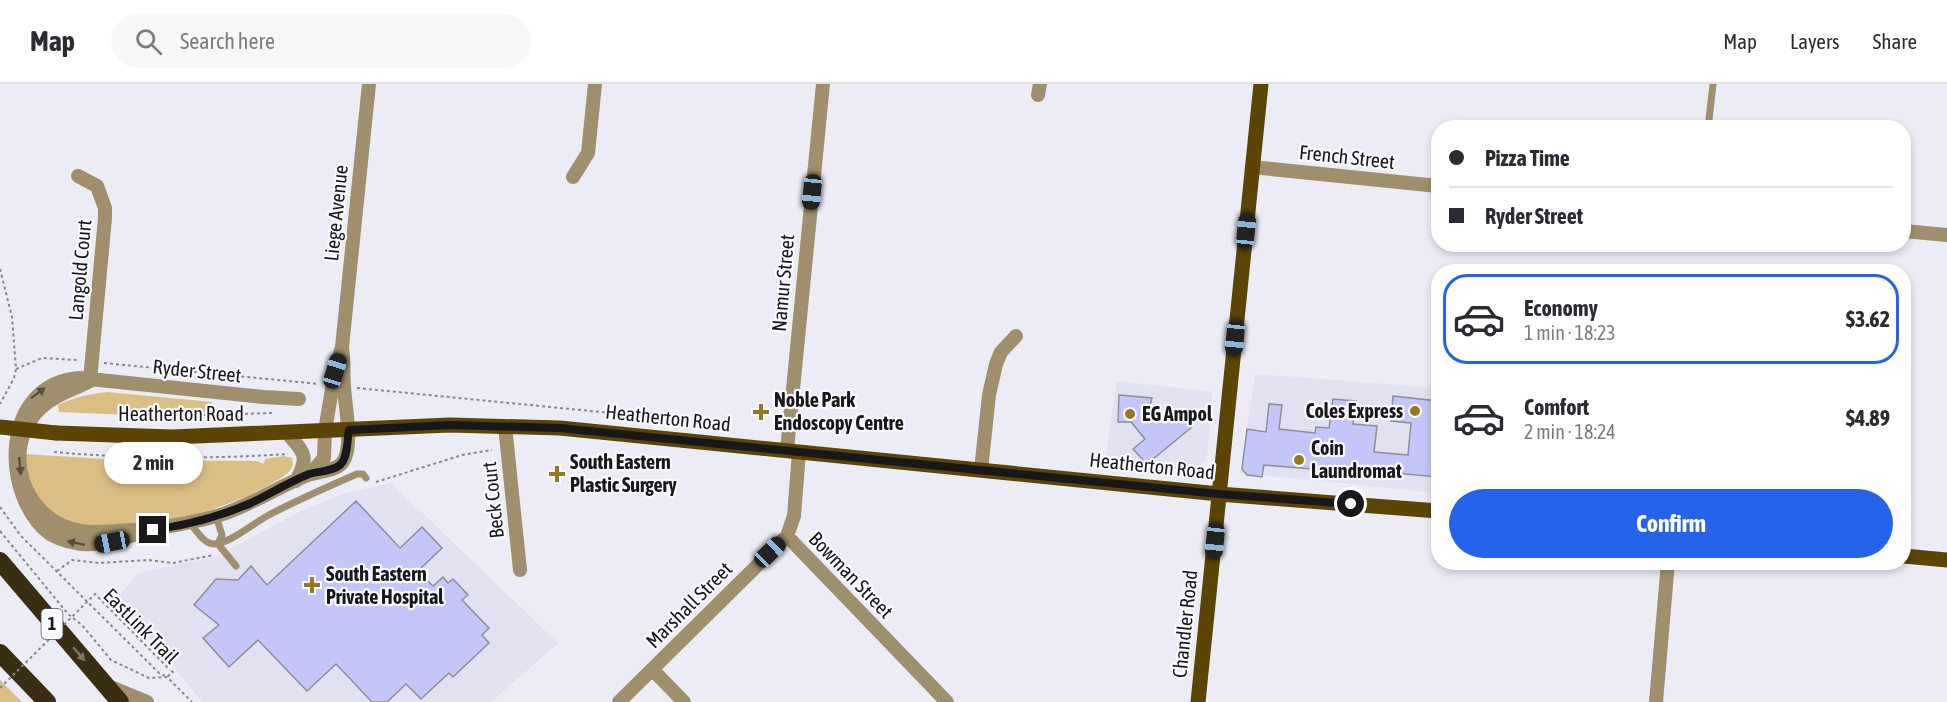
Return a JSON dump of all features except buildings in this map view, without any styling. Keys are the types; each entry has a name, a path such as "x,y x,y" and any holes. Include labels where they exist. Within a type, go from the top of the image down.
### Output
{"highway":[{"name":"1","path":"0,561 120,702"},
{"path":"0,653 47,702"}],"main road":[{"name":"Chandler Road","path":"1198,702 1261,84"},
{"name":"Heatherton Road","path":"0,427 56,433 172,437 450,425 560,428 1219,494 1431,510"},
{"path":"1911,557 1947,560"}],"street":[{"name":"Liege Avenue","path":"349,430 342,347 369,84"},
{"path":"573,177 588,153 595,84"},
{"name":"Namur Street","path":"793,451 822,84"},
{"name":"French Street","path":"1252,167 1431,185"},
{"name":"Langold Court","path":"78,176 97,186 105,208 90,381"},
{"path":"1911,232 1947,235"},
{"path":"981,470 989,395 996,364 1001,352 1016,336"},
{"name":"Liege Avenue","path":"326,431 335,371 342,347"},
{"name":"Ryder Street","path":"299,399 90,381 80,378 57,382 41,390 22,407 11,427 6,450 6,466 11,488 22,510 35,524 50,534 73,543 100,544 216,516 248,504 303,478 332,469 342,463 345,457 349,430"},
{"name":"Beck Court","path":"506,426 520,570"},
{"path":"303,478 324,458 326,431"},
{"path":"286,433 299,447 305,458 303,478"},
{"name":"Bowman Street","path":"793,451 794,516 787,536 947,702"},
{"name":"Marshall Street","path":"619,702 787,536"},
{"path":"1656,702 1667,570"},
{"path":"652,669 684,702"},
{"path":"106,685 147,702"}],"lane":[{"path":"1709,120 1713,84"},
{"path":"190,523 211,545 218,544 244,532 261,519 357,474 363,474 368,480"},
{"path":"216,516 222,535 218,544"},
{"path":"218,544 236,567"}],"path":[{"path":"0,269 12,317 16,369 14,378 0,404"},
{"path":"16,369 42,358 315,383"},
{"path":"344,387 662,418 662,423"},
{"path":"172,437 172,416 278,412"},
{"path":"368,480 378,481 462,456 492,450"},
{"path":"54,452 96,456 262,457 287,454 293,456"},
{"name":"EastLink Trail","path":"0,507 21,536 57,571 159,673 167,677 173,672 95,594 0,687"},
{"path":"0,531 68,614 82,625 111,660 149,678 167,677 192,702"},
{"path":"57,571 72,560 99,563 149,560 173,563 224,552"}],"shaded area":[{"path":"1255,374 1431,387 1431,492 1240,473"},
{"name":"EG Ampol","path":"1117,381 1212,392 1207,460 1188,471 1105,460"},
{"path":"107,392 212,402 213,413 129,415 59,412 58,405 64,402"},
{"path":"25,454 120,460 256,461 264,464 265,459 284,456 292,458 293,463 288,473 258,491 207,511 172,521 129,525 86,525 61,519 45,506 31,483"},
{"name":"South Eastern Private Hospital","path":"391,483 558,643 491,702 202,702 117,598 138,573 215,557 305,509 346,493"},
{"path":"0,680 22,702 0,702"}],"place":[{"name":"Coles Express","path":"1415,411"},
{"name":"Noble Park Endoscopy Centre","path":"761,412"},
{"name":"EG Ampol","path":"1130,414"},
{"name":"Coin Laundromat","path":"1299,460"},
{"name":"South Eastern Plastic Surgery","path":"557,474"},
{"name":"South Eastern Private Hospital","path":"312,585"}],"route":[{"path":"153,530 216,516 248,504 309,474 338,467 345,457 349,430 450,425 560,428 1219,494 1351,504"}]}
